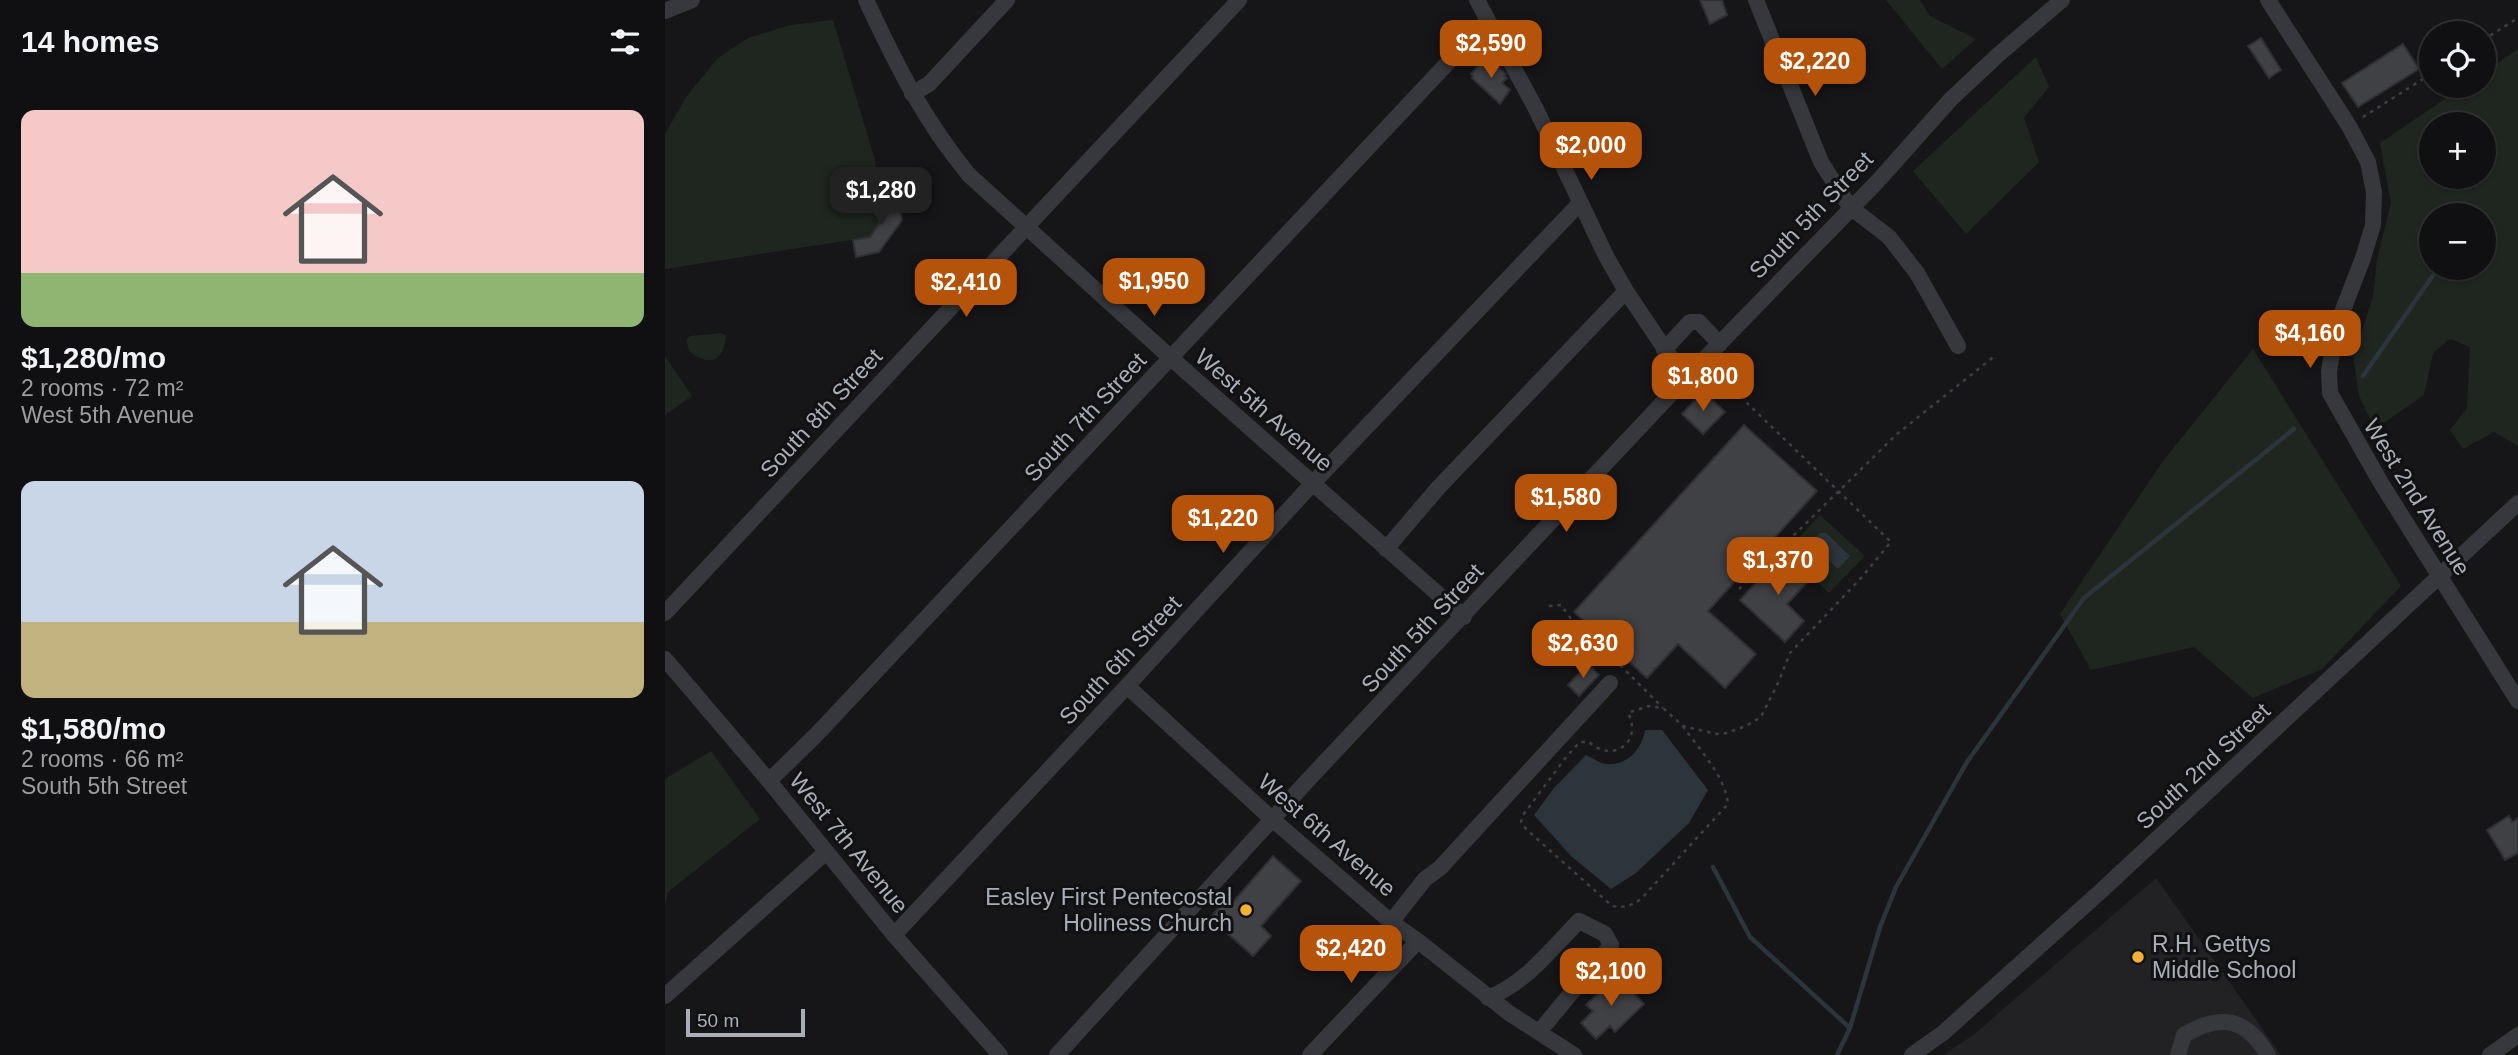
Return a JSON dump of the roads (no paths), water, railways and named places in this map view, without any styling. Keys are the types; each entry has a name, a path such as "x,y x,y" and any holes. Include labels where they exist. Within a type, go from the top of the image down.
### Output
{"street":[{"path":"665,11 692,0"},
{"name":"West 5th Avenue","path":"866,0 912,94 942,142 969,176 1464,617"},
{"path":"912,94 929,83 1007,0"},
{"name":"South 8th Street","path":"665,613 1239,0"},
{"path":"1477,0 1536,109 1626,291 1685,379"},
{"path":"1756,0 1821,162 1850,208 1889,237 1917,273 1958,346"},
{"name":"South 5th Street","path":"1057,1055 1272,819 1685,379 1877,181 1951,99 2063,0"},
{"name":"West 2nd Avenue","path":"2268,0 2349,126 2368,162 2374,192 2373,225 2336,328 2329,371 2330,393 2381,483 2518,701"},
{"name":"South 7th Street","path":"769,781 817,734 1488,20"},
{"name":"South 6th Street","path":"894,935 1127,687 1313,483 1580,202"},
{"path":"1386,549 1438,488 1626,291"},
{"path":"1664,350 1694,320 1720,344"},
{"name":"South 2nd Street","path":"1912,1055 1943,1033 2101,891 2518,503"},
{"name":"West 7th Avenue","path":"665,659 769,781 894,935 1000,1055"},
{"path":"1391,922 1425,879 1440,868 1610,683"},
{"name":"West 6th Avenue","path":"1127,687 1272,819 1391,922 1418,940 1488,998 1572,1055"},
{"path":"665,996 825,853"},
{"path":"1488,998 1506,991 1523,979 1579,921 1605,934 1611,945 1539,1032"},
{"path":"1310,1055 1418,940"},
{"path":"2178,1055 2184,1035 2202,1025 2225,1022 2245,1026 2268,1055"},
{"path":"2490,1055 2518,1035"}],"waterway":[{"path":"2363,376 2430,280"},
{"path":"1837,1055 1850,1028 1880,927 1896,887 1967,762 2084,598 2294,429"},
{"path":"1713,867 1750,937 1850,1028"}],"place":[{"name":"Easley First Pentecostal Holiness Church","path":"1246,910"},
{"name":"R.H. Gettys Middle School","path":"2138,957"}]}
